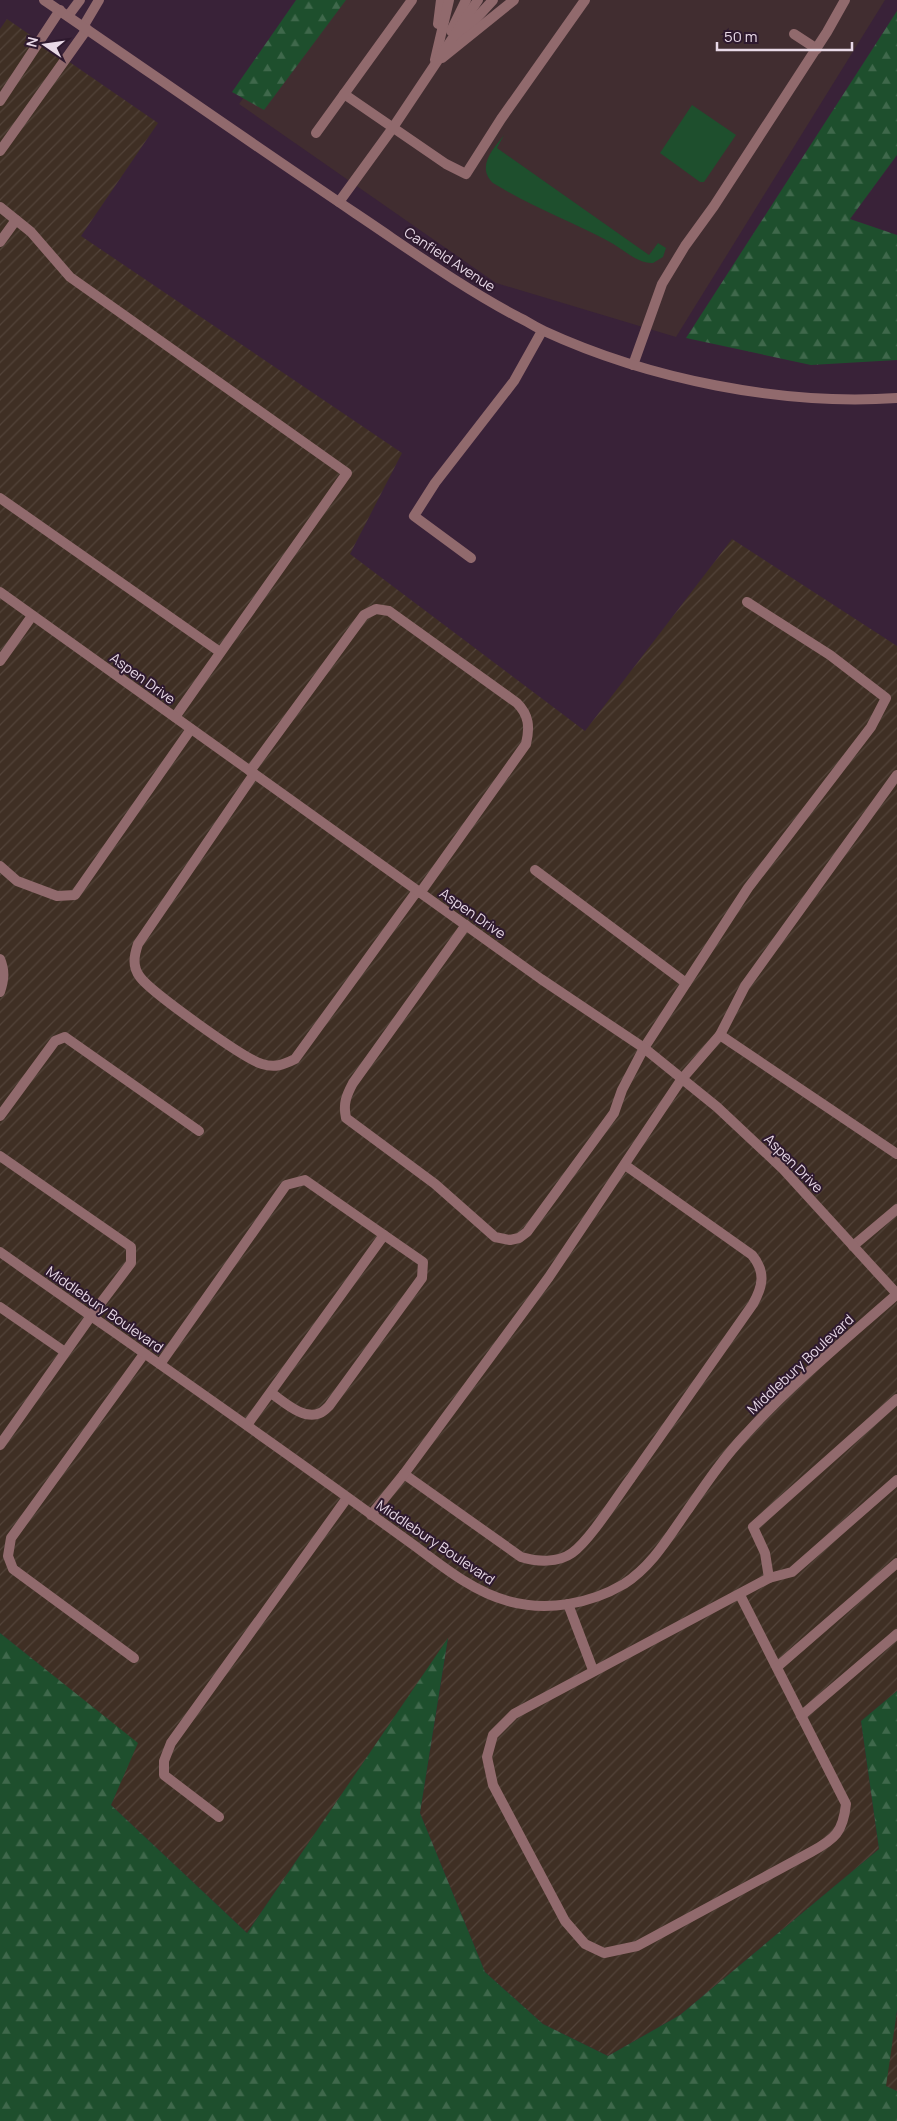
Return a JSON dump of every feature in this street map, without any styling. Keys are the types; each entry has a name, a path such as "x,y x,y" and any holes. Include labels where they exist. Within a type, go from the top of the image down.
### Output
{"street":[{"name":"Canfield Avenue","path":"44,0 463,285 542,331 633,365 699,381 782,394 840,399 897,398"},
{"path":"0,99 64,13 80,0"},
{"path":"0,151 85,28 99,0"},
{"path":"316,133 412,0"},
{"path":"434,65 441,0"},
{"path":"434,65 449,0"},
{"path":"434,65 458,0"},
{"path":"434,65 466,0"},
{"path":"339,202 392,129 478,0"},
{"path":"434,65 493,0"},
{"path":"434,65 514,0"},
{"path":"344,94 392,129 446,164 466,174 501,119 586,0"},
{"path":"633,365 662,284 685,246 714,206 817,49 845,0"},
{"path":"794,34 817,49"},
{"path":"0,207 31,232 70,277 347,473 174,717"},
{"path":"0,242 16,220"},
{"path":"471,558 414,516 435,483 514,381 542,331"},
{"path":"0,498 220,652"},
{"name":"Aspen Drive","path":"0,593 419,892 644,1048 716,1107 782,1168 897,1294"},
{"path":"466,925 353,1083 346,1096 344,1109 346,1118 435,1184 495,1237 510,1240 519,1238 527,1232 614,1113 622,1090 644,1048 748,888 871,726 886,698 830,655 747,602"},
{"path":"376,609 389,611 517,703 524,710 528,720 529,732 526,744 419,892 294,1059 279,1066 261,1064 243,1055 153,990 139,976 133,960 138,944 252,773 364,615 376,609"},
{"path":"0,661 32,616"},
{"path":"0,866 17,881 57,896 75,895 192,729"},
{"path":"371,1514 404,1474 549,1277 681,1080 720,1034 745,986 897,775"},
{"path":"535,870 686,984"},
{"path":"0,960 4,968 0,992"},
{"path":"720,1034 897,1154"},
{"path":"0,1116 55,1041 65,1038 199,1131"},
{"path":"0,1156 130,1247 131,1262 0,1445"},
{"path":"404,1474 521,1557 529,1559 561,1559 572,1553 581,1545 618,1496 753,1304 759,1293 762,1281 761,1268 752,1255 625,1165"},
{"path":"160,1364 286,1185 305,1180 423,1262 422,1278 330,1406 320,1413 310,1415 300,1412 270,1392"},
{"path":"853,1246 897,1209"},
{"path":"247,1425 384,1235"},
{"name":"Middlebury Boulevard","path":"0,1252 247,1425 439,1564 491,1595 525,1605 548,1607 600,1596 624,1583 642,1570 656,1555 744,1435 789,1389 897,1294"},
{"path":"0,1307 65,1352"},
{"path":"134,1658 12,1569 8,1556 11,1538 144,1354"},
{"path":"769,1578 765,1553 753,1527 897,1400"},
{"path":"740,1595 846,1804 844,1823 830,1842 637,1946 604,1953 585,1944 565,1922 493,1784 487,1757 493,1735 514,1714 593,1670 740,1595 769,1578 792,1572 897,1480"},
{"path":"219,1817 164,1775 164,1761 172,1743 347,1498"},
{"path":"777,1667 897,1563"},
{"path":"568,1604 593,1670"},
{"path":"801,1716 897,1634"}],"shaded area":[{"path":"313,0 885,0 676,337 496,283 239,104"},
{"path":"7,19 158,123 81,236 402,453 350,554 585,731 732,539 897,646 897,1691 861,1721 879,1849 680,2015 608,2056 543,2024 485,1972 420,1813 448,1639 247,1933 111,1805 137,1743 0,1633 0,29"},
{"path":"897,2011 897,2091 885,2086"}],"green space":[{"path":"296,0 346,0 264,110 232,92"},
{"path":"897,11 897,155 850,219 897,235 897,360 811,365 686,338"},
{"path":"692,105 736,135 704,182 700,182 660,153"},
{"path":"504,135 497,148 649,255 658,243 666,248 663,257 653,263 641,261 608,241 521,199 493,183 488,177 486,164 491,152"},
{"path":"0,1633 138,1743 111,1805 247,1933 448,1638 420,1813 485,1972 543,2024 608,2056 680,2015 879,1849 861,1721 897,1691 897,2011 886,2086 897,2091 897,2121 0,2121"}]}
